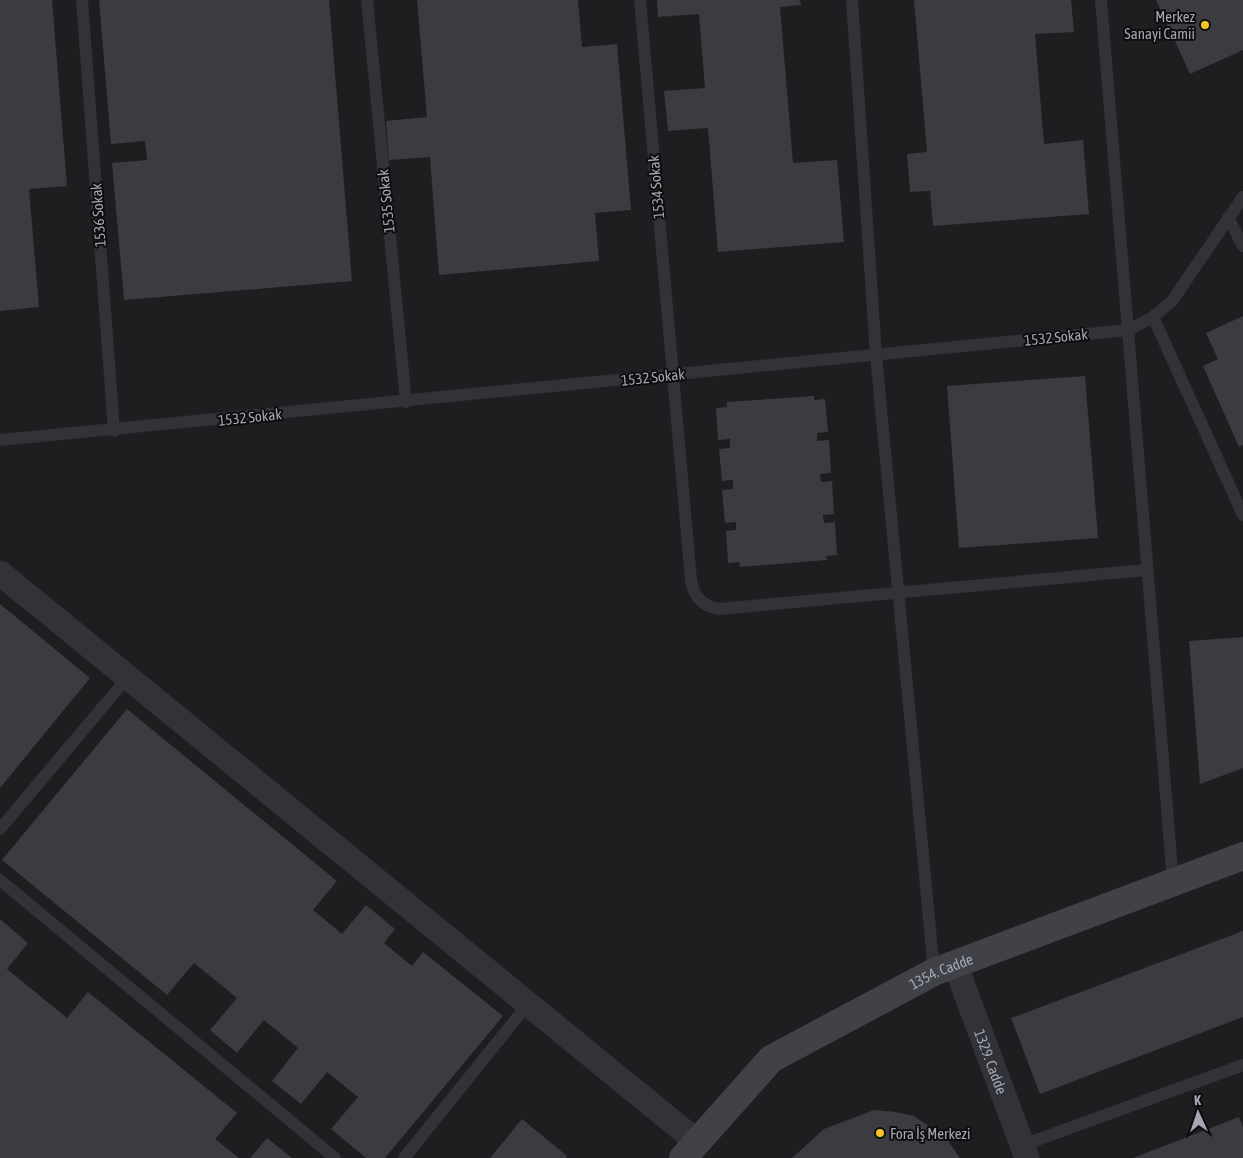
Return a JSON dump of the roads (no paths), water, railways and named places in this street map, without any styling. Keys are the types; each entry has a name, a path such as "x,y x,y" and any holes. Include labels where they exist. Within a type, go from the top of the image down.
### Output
{"main road":[{"name":"1354. Cadde","path":"689,1149 771,1059 945,968 1243,856"}],"street":[{"path":"0,573 528,1004 689,1149"},
{"name":"1329. Cadde","path":"945,968 1025,1152"}],"lane":[{"name":"1536 Sokak","path":"82,0 114,431"},
{"name":"1535 Sokak","path":"367,0 406,402"},
{"name":"1534 Sokak","path":"640,0 691,580 697,598 704,604 719,609 1146,570"},
{"path":"852,0 876,355 897,593 945,968"},
{"path":"1101,0 1146,570 1173,882"},
{"name":"1532 Sokak","path":"0,440 114,431 1128,330 1153,317 1172,301 1243,197"},
{"path":"1228,217 1243,246"},
{"path":"1153,317 1243,515"},
{"path":"0,829 128,677"},
{"path":"0,880 335,1158"},
{"path":"404,1158 528,1004"},
{"path":"1025,1152 1243,1066"}],"place":[{"name":"Merkez Sanayi Camii","path":"1205,25"},
{"name":"Fora İş Merkezi","path":"880,1133"}]}
